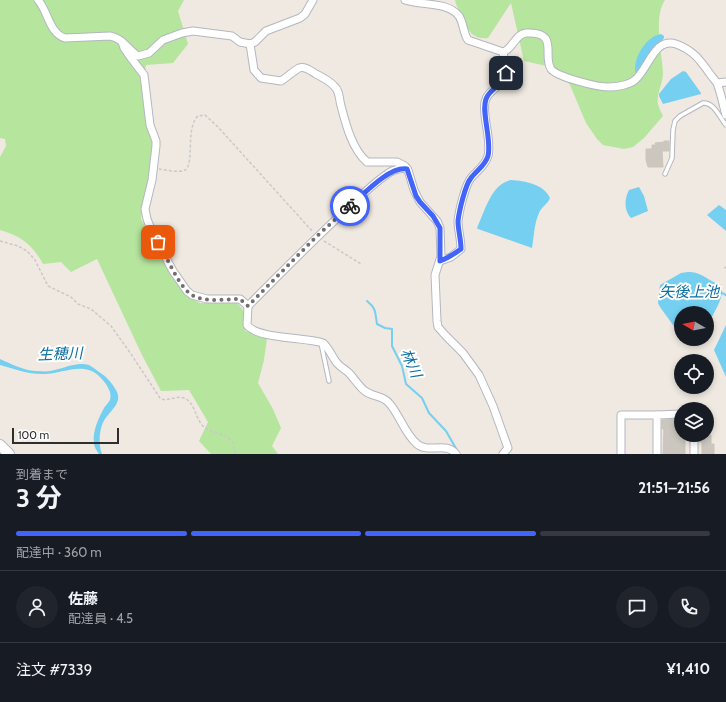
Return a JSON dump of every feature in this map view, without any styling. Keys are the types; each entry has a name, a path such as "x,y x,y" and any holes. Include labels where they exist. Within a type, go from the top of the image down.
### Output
{"main road":[{"path":"0,445 9,454"}],"street":[{"path":"38,0 54,30 60,36 65,38 110,36 119,38 133,53 138,56 149,53 163,40 182,33 193,31 232,36 240,42 250,44 255,42 266,32 300,18 305,14 313,0"},
{"path":"405,0 413,3 444,6 452,10 460,19 468,40 503,52 507,51 520,35 540,35 544,38 548,46 548,63 552,70 576,81 608,87 632,82 643,71 658,47 666,43 673,44 696,55 717,84 726,115"},
{"path":"122,42 124,48 144,75 150,125 156,146 154,169 146,204 146,215 154,237 187,291 196,297 207,299 240,299 248,306"},
{"path":"250,44 254,70 261,78 281,81 298,68 303,68 310,70 334,85 339,94 340,105 352,139 359,153 365,160 367,162 397,162 407,169 416,196 433,216 440,228 440,261 435,275 437,297 436,316 438,327 463,353 479,375 493,406 508,448 503,454"},
{"path":"440,261 451,257 461,249 458,222 463,196 470,178 480,169 488,156 488,131 484,106 485,100 491,91 502,82 506,76 503,52"},
{"path":"717,84 726,82"},
{"path":"407,169 398,169 383,178 317,236 248,306 247,325 252,330 269,335 321,342 325,345 338,364 348,372 366,392 384,398 389,402 416,444 427,448 448,448 456,454"},
{"path":"621,454 621,415 674,414"},
{"path":"657,415 657,454"},
{"path":"694,442 694,454"}],"lane":[{"path":"665,174 672,155 673,130 675,121 680,116 703,104 709,103 726,125"},
{"path":"321,342 328,381"}],"path":[{"path":"154,169 178,171 186,169 189,162 193,124 198,116 205,115 218,127 317,236 361,264"},
{"path":"0,241 18,246 27,251 38,265 48,286 72,297 78,304 91,309 98,314 111,326 160,398 164,401 180,398 186,400 191,405 203,427 227,437 232,441 235,454"}],"green space":[{"path":"0,0 184,0 178,11 188,44 173,63 146,65 142,91 146,123 153,143 149,178 142,206 141,219 171,275 185,295 200,303 237,303 243,310 245,331 267,338 264,360 258,383 273,409 281,428 272,446 278,454 211,454 199,441 208,422 189,390 161,391 142,355 97,259 71,272 61,262 43,264 31,246 26,242 14,235 0,230 0,157 6,146 5,139 0,138"},
{"path":"455,0 665,0 661,7 659,16 659,35 663,73 658,104 663,116 644,138 633,147 624,149 603,145 586,123 570,85 559,72 551,67 524,61 511,3 488,38 481,38 475,36 467,28"}],"water":[{"path":"661,34 664,38 636,75 636,63 641,50 650,39"},
{"path":"683,71 686,72 701,94 663,104 659,94 671,79"},
{"path":"511,180 528,182 539,186 550,198 537,217 532,248 477,228 486,206 494,192 498,187"},
{"path":"639,187 644,196 648,211 631,218 626,208 626,197 629,190"},
{"path":"719,205 726,210 726,231 707,215"},
{"name":"矢後上池","path":"681,273 697,273 721,285 722,294 714,312 714,306 674,306 674,326 658,303 660,285"},
{"path":"726,325 726,377 714,350"},
{"name":"生穂川","path":"0,359 13,365 35,371 55,370 80,364 89,365 111,382 118,394 118,398 116,405 105,419 101,427 100,441 102,454 99,454 95,447 94,434 98,420 109,401 110,392 100,377 93,372 79,369 50,374 31,373 0,365"}],"building":[{"path":"669,141 669,151 662,151 663,167 648,167 646,160 646,149 652,149 652,145 656,145 655,143"},
{"path":"674,419 674,442 685,442 685,454 663,454 664,429 662,429 662,420"},
{"path":"702,442 711,442 711,444 714,444 714,454 702,454"}],"waterway":[{"path":"722,293 726,295"},
{"name":"林川","path":"367,301 374,309 377,324 385,328 392,329 392,346 402,366 406,384 422,398 429,413 446,431 458,452"}],"way so far":[{"path":"158,242 173,271 187,291 192,295 207,299 240,299 248,306 317,236 350,206"}],"route":[{"path":"350,206 383,178 398,169 407,169 416,196 437,221 440,228 440,261 451,257 461,249 458,222 463,196 470,178 477,173 488,156 488,131 484,106 485,100 491,91 502,82 506,76 506,73"}]}
